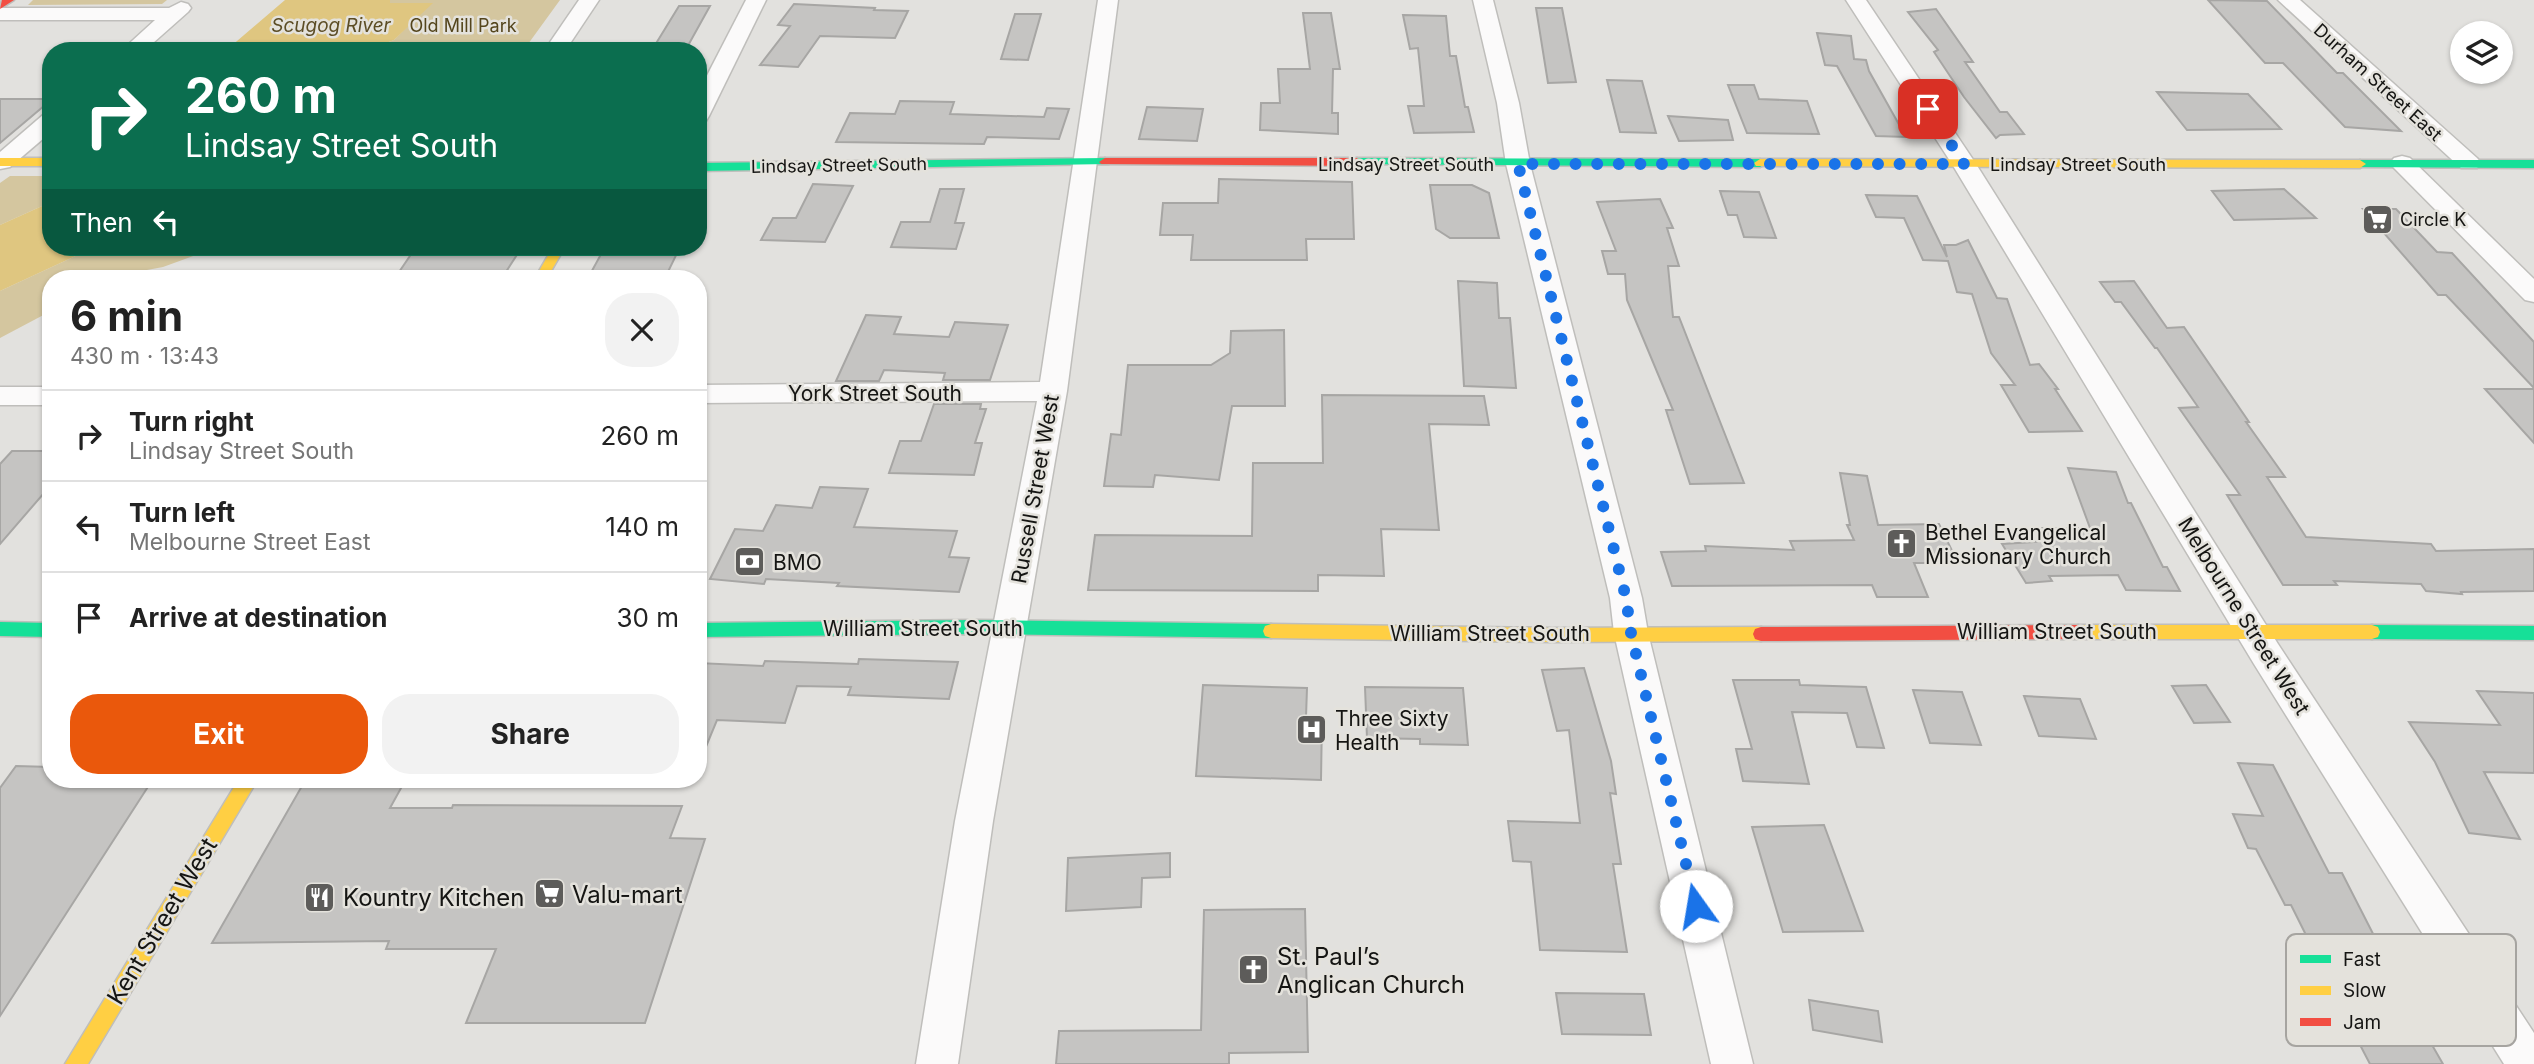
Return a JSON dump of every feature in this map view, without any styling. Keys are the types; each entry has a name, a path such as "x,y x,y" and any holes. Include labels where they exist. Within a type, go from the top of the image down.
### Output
{"main road":[{"path":"0,6 9,0"},
{"path":"1,162 42,162"},
{"name":"Lindsay Street South","path":"707,166 1084,162 2534,164"},
{"name":"William Street South","path":"707,630 1010,627 1552,635 2252,631 2534,633"},
{"path":"0,629 42,630"},
{"name":"Kent Street West","path":"76,1064 244,788"}],"street":[{"path":"141,42 191,0"},
{"path":"560,42 589,0"},
{"path":"707,98 756,0"},
{"name":"Russell Street West","path":"937,1064 974,821 1053,391 1108,0"},
{"path":"1483,0 1508,103 1518,164 1626,598 1631,633 1732,1064"},
{"name":"Melbourne Street West","path":"1856,0 1964,164 2252,631 2446,934"},
{"name":"Durham Street East","path":"2288,0 2469,163"},
{"path":"0,15 174,14"},
{"path":"1,162 42,128"},
{"path":"2402,163 2534,294"},
{"name":"York Street South","path":"707,394 1053,391"},
{"path":"0,396 42,396"},
{"name":"Melbourne Street West","path":"2516,1044 2529,1064"}],"green space":[{"path":"33,0 167,0 162,4 28,5"},
{"name":"Old Mill Park","path":"390,0 560,0 530,42 389,42 394,40 431,3 389,3"},
{"path":"10,176 42,176 42,206 0,225 0,183"},
{"path":"76,256 193,256 147,270 45,270"},
{"path":"42,272 42,316 0,338 0,291"}],"water":[{"name":"Scugog River","path":"285,0 390,0 390,3 433,3 389,42 236,42"},
{"path":"42,206 42,256 76,256 0,291 0,225"}],"building":[{"path":"2208,0 2267,1 2337,73 2343,73 2401,131 2345,127 2283,63 2265,63"},
{"path":"794,4 908,11 895,38 820,36 798,67 760,65 790,26 778,25"},
{"path":"679,6 710,6 690,42 657,42"},
{"path":"1536,8 1562,8 1576,82 1548,83"},
{"path":"1936,9 1973,62 1965,62 2000,112 2007,112 2024,134 2000,135 1996,138 1934,52 1938,50 1908,12"},
{"path":"1303,13 1331,13 1340,69 1333,69 1332,113 1338,113 1338,134 1260,130 1261,103 1280,103 1278,69 1310,69"},
{"path":"1015,14 1041,14 1028,60 1001,59"},
{"path":"1403,15 1446,16 1450,56 1456,56 1465,107 1468,107 1474,132 1414,133 1408,106 1424,106 1418,48 1410,49"},
{"path":"1817,33 1851,36 1854,59 1866,60 1869,71 1906,137 1876,136 1837,66 1825,65"},
{"path":"1607,80 1642,81 1656,133 1620,132"},
{"path":"1728,85 1754,85 1759,99 1807,101 1819,134 1747,133"},
{"path":"2157,92 2248,94 2281,129 2187,130"},
{"path":"0,99 42,99 42,108 0,143"},
{"path":"900,101 954,102 950,114 1044,117 1047,108 1069,109 1059,139 987,137 984,144 836,142 850,113 895,114"},
{"path":"1147,107 1203,109 1197,141 1139,139"},
{"path":"1668,116 1728,120 1733,140 1679,141"},
{"path":"1219,179 1352,182 1354,239 1306,239 1307,260 1191,260 1193,235 1160,235 1163,203 1218,203"},
{"path":"813,184 853,186 825,242 761,240 773,218 796,218"},
{"path":"1430,185 1472,185 1489,193 1499,238 1450,238 1436,229"},
{"path":"940,189 964,189 955,223 964,223 956,249 891,247 901,222 930,222"},
{"path":"2284,189 2316,218 2234,220 2212,191"},
{"path":"1720,191 1759,192 1776,238 1744,237 1737,215 1728,215"},
{"path":"1866,195 1917,196 1947,257 1944,245 1956,245 1968,240 1997,298 2007,299 2030,365 2039,364 2058,389 2055,389 2082,431 2029,432 2001,385 2015,385 1991,353 1972,294 1957,292 1948,261 1923,260 1904,218 1876,217"},
{"path":"1660,199 1673,228 1667,228 1679,266 1668,266 1673,317 1679,317 1744,483 1690,484 1666,410 1673,410 1627,300 1625,274 1608,274 1602,251 1616,251 1597,202"},
{"path":"2363,209 2396,209 2437,252 2452,253 2534,342 2534,388 2446,295 2438,295"},
{"path":"410,256 516,256 507,270 400,270"},
{"path":"600,256 676,256 669,270 592,270"},
{"path":"1458,281 1497,283 1499,318 1510,318 1516,388 1464,386"},
{"path":"2134,281 2167,328 2184,327 2249,422 2246,422 2285,477 2267,477 2306,537 2431,544 2436,551 2534,549 2534,591 2461,592 2462,594 2426,591 2421,584 2334,581 2337,585 2283,585 2227,495 2240,495 2179,408 2198,407 2121,302 2115,302 2100,282"},
{"path":"866,315 901,317 894,334 949,337 955,322 1008,325 990,380 943,380 945,373 884,370 879,381 836,381"},
{"path":"1284,330 1285,406 1232,406 1219,480 1155,475 1153,487 1104,486 1111,434 1121,435 1128,365 1211,365 1230,353 1231,331"},
{"path":"2485,389 2534,389 2534,443"},
{"path":"1322,395 1484,396 1489,425 1429,424 1439,530 1381,529 1384,576 1318,575 1318,591 1088,590 1095,535 1252,536 1253,463 1323,463"},
{"path":"934,404 981,404 980,409 986,409 975,443 982,443 974,475 889,473 900,441 921,441"},
{"path":"12,451 42,451 42,495 0,544 0,464"},
{"path":"2068,468 2116,472 2128,503 2131,503 2163,567 2167,567 2180,591 2126,590 2118,575 2049,576 2052,581 2026,583 2002,544 2048,541 2041,528 2090,528"},
{"path":"1840,473 1867,476 1878,525 1939,524 1958,563 1914,563 1928,597 1877,597 1872,585 1672,586 1661,552 1706,551 1705,546 1794,550 1790,541 1854,540 1847,525 1850,525"},
{"path":"820,487 868,489 854,527 957,531 949,557 969,558 959,592 837,586 839,583 766,579 764,584 710,579 735,529 763,531 776,505 812,508"},
{"path":"859,659 958,662 949,699 848,695 851,687 797,686 785,723 717,720 707,744 707,663 763,666 765,661 858,664"},
{"path":"1584,668 1611,761 1616,794 1610,793 1621,864 1613,864 1627,952 1540,950 1531,862 1513,861 1508,821 1580,823 1569,730 1557,731 1542,670"},
{"path":"1733,680 1799,680 1800,685 1866,687 1884,748 1857,747 1847,713 1792,712 1809,784 1743,781 1736,749 1752,749"},
{"path":"1203,685 1307,688 1306,717 1322,717 1321,780 1196,776"},
{"path":"2206,685 2230,722 2194,723 2172,686"},
{"path":"1365,687 1463,688 1468,745 1420,744 1420,739 1367,738"},
{"path":"1913,690 1962,692 1981,745 1930,743"},
{"path":"2477,691 2534,693 2534,773 2484,772 2520,839 2469,833 2435,762 2409,722 2500,725"},
{"path":"2024,696 2080,699 2096,739 2039,736"},
{"path":"2238,763 2273,765 2329,873 2342,873 2373,934 2306,934 2291,905 2285,905 2256,849 2248,848 2233,814 2263,816"},
{"path":"16,766 42,767 42,788 147,788 0,1016 0,788"},
{"name":"Valu-mart","path":"301,788 401,788 390,808 452,808 453,805 682,806 670,838 705,839 645,1023 466,1023 496,949 386,949 389,941 212,943"},
{"path":"1824,825 1863,931 1783,932 1752,827"},
{"path":"1170,853 1170,877 1142,878 1141,907 1066,911 1068,858"},
{"name":"St. Paul’s Anglican Church","path":"1305,909 1308,1052 1229,1053 1229,1064 1056,1064 1059,1031 1201,1030 1204,910"},
{"path":"1556,993 1644,994 1651,1035 1562,1034"},
{"path":"1809,1000 1878,1011 1882,1042 1813,1030"},
{"path":"2361,1046 2433,1046 2443,1064 2370,1064"}],"traffic: fast":[{"path":"707,167 1105,162"},
{"path":"1357,162 1760,163"},
{"path":"2360,164 2534,164"},
{"path":"707,630 976,627 1271,631"},
{"path":"0,629 42,630"},
{"path":"2372,632 2534,633"}],"traffic: slow":[{"path":"0,162 42,162"},
{"path":"1760,163 2360,164"},
{"path":"546,270 554,256"},
{"path":"1271,631 1552,635 1761,634"},
{"path":"2078,632 2372,632"},
{"path":"76,1064 244,788"}],"traffic: jam":[{"path":"0,6 9,0"},
{"path":"1105,162 1357,162"},
{"path":"1761,634 2078,632"}],"place":[{"name":"Circle K","path":"2377,219"},
{"name":"Bethel Evangelical Missionary Church","path":"1902,544"},
{"name":"BMO","path":"750,562"},
{"name":"Three Sixty Health","path":"1312,730"},
{"name":"Valu-mart","path":"549,894"},
{"name":"Kountry Kitchen","path":"320,897"},
{"name":"St. Paul’s Anglican Church","path":"1254,970"}],"route":[{"path":"1696,906 1631,633 1626,598 1585,442 1518,164 1964,164 1928,109"}]}
